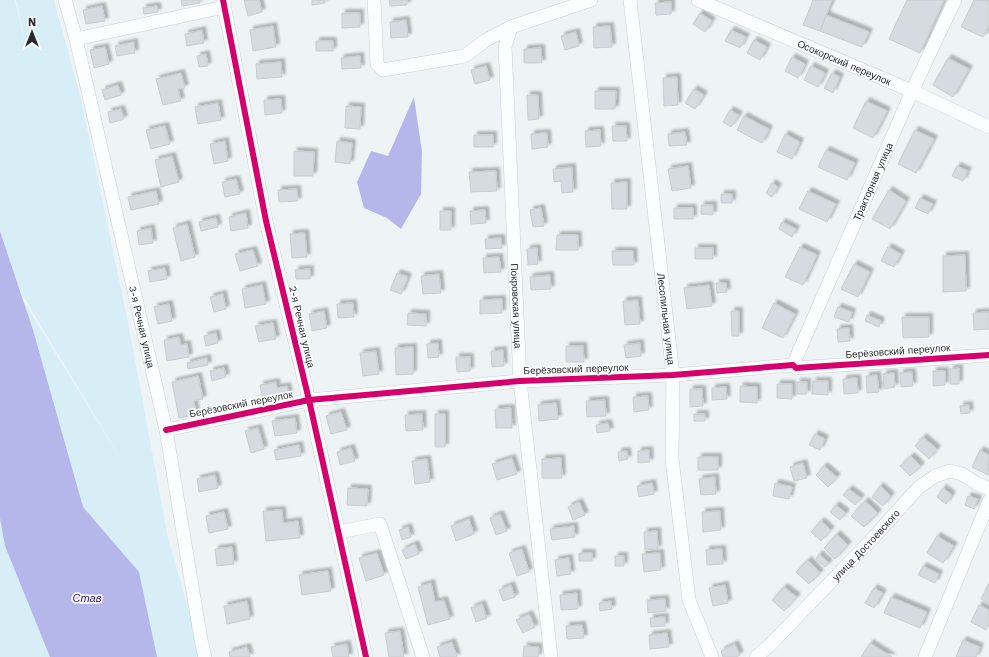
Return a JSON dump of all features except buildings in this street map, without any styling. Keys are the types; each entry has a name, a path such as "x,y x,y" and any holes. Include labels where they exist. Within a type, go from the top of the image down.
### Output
{"street":[{"name":"3-я Речная улица","path":"65,0 76,39 166,430 205,657"},
{"path":"374,0 377,64 383,70 465,56 486,40 511,27 590,0"},
{"name":"Лесопильная улица","path":"630,0 673,375 672,459 689,600 712,657"},
{"name":"Осокорский переулок","path":"698,0 912,91 989,127"},
{"name":"Тракторная улица","path":"794,364 912,91 955,0"},
{"path":"76,39 223,3"},
{"name":"2-я Речная улица","path":"223,3 266,221 309,400 366,657"},
{"name":"Покровская улица","path":"511,27 505,47 520,381 551,657"},
{"name":"Берёзовский переулок","path":"166,430 309,400 520,381 673,375 794,364 796,368 989,355"},
{"name":"улица Достоевского","path":"756,657 770,645 874,537 918,488 935,476 950,471 962,474 976,483 989,488"},
{"path":"925,657 989,501"},
{"path":"339,532 380,524 422,657"}],"shaded area":[{"path":"0,0 15,0 28,53 16,0 54,0 81,99 128,322 168,538 202,657 0,657 0,263 130,474 20,291 0,231"}],"water":[{"path":"414,97 422,152 421,194 401,229 387,218 364,208 357,182 371,151 388,156"},
{"name":"Став","path":"0,231 33,330 83,507 139,572 157,657 50,657 5,546 0,518"}],"cycle path":[{"path":"223,0 266,221 309,400 366,657"},
{"path":"166,430 309,400 520,381 673,375 793,365 796,368 989,355"}]}
